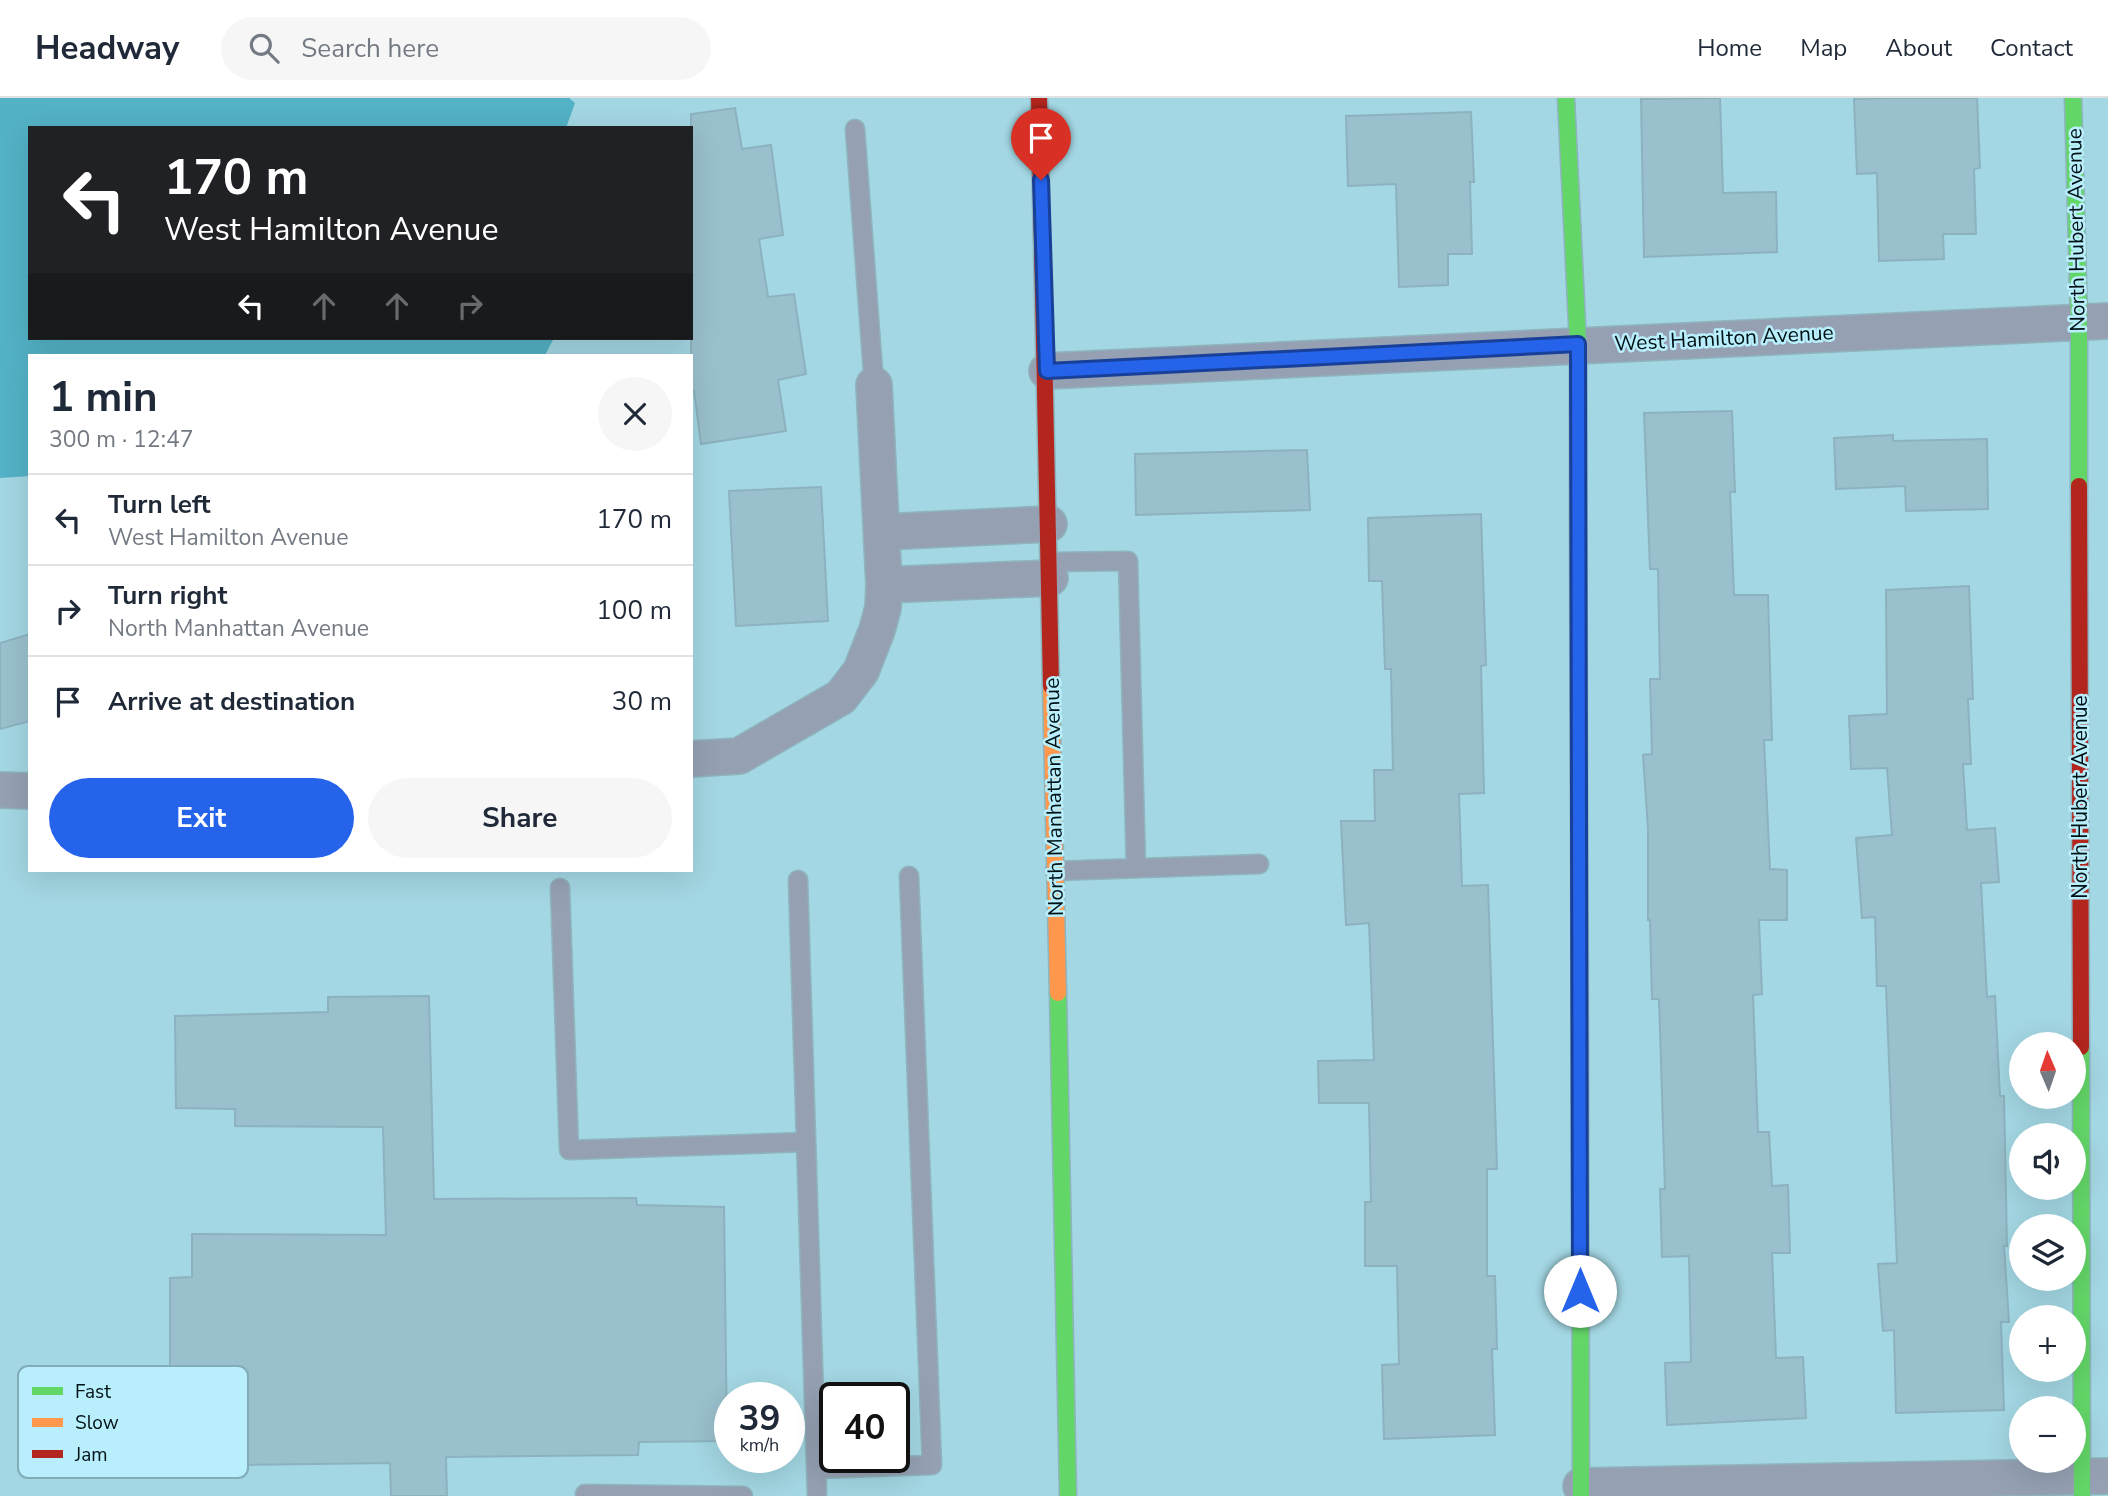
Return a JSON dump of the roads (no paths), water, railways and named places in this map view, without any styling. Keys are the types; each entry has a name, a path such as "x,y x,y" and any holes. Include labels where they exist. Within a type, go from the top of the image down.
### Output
{"street":[{"name":"North Manhattan Avenue","path":"1039,98 1047,371 1068,1496"},
{"path":"1566,98 1578,344 1581,1491 2091,1483"},
{"name":"North Hubert Avenue","path":"2073,98 2094,321 2091,1483"},
{"name":"West Hamilton Avenue","path":"1047,371 2094,321"},
{"path":"693,759 739,756 841,697 861,671 883,608 882,531 874,386"},
{"path":"882,531 1049,524"},
{"path":"884,585 1050,570"},
{"path":"0,790 28,791"}],"lane":[{"path":"856,129 874,386"},
{"path":"1050,570 1128,561 1136,868"},
{"path":"1055,871 1259,864"},
{"path":"816,1469 932,1465 909,876"},
{"path":"798,880 817,1496"},
{"path":"560,888 569,1150 806,1142"},
{"path":"585,1494 743,1496"}],"water":[{"path":"0,98 569,98 575,103 567,126 28,126 28,340 553,340 546,354 28,354 28,476 0,478"}]}
